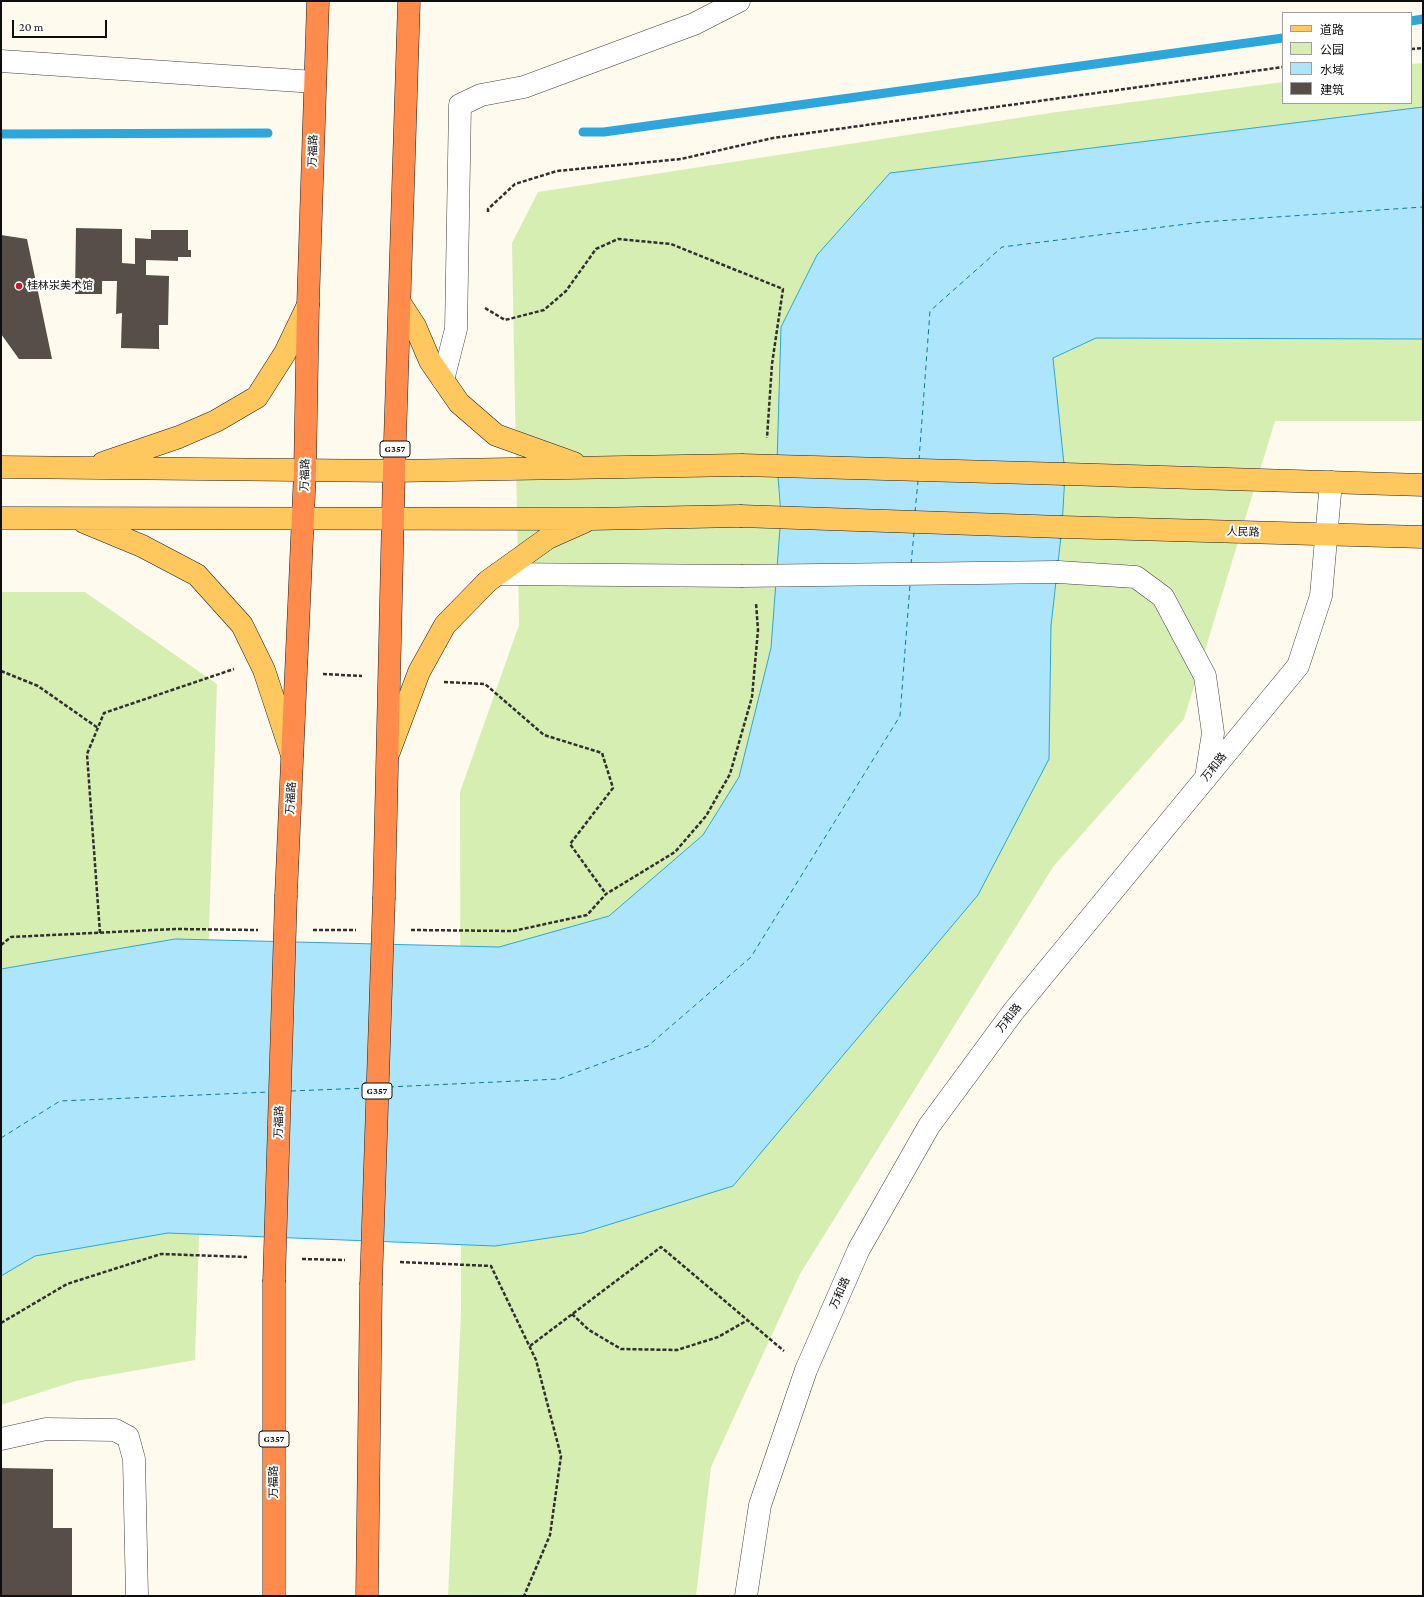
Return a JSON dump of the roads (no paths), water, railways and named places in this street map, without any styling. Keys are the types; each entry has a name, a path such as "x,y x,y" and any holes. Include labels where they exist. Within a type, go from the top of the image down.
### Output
{"highway":[{"name":"万福路","path":"274,1596 274,1282 286,895 305,471 308,305 318,1"},
{"name":"G357","path":"367,1596 370,1285 384,897 394,472 409,1"}],"main road":[{"path":"400,302 415,326 430,361 459,403 496,435 588,468"},
{"path":"88,468 179,437 216,421 258,397 285,353 308,305"},
{"path":"1,467 394,472 741,465 1423,485"},
{"name":"人民路","path":"1,518 591,519 740,516 1423,537"},
{"path":"74,518 142,546 197,575 242,625 264,670 293,757"},
{"path":"387,755 416,680 445,625 488,581 548,538 591,519"}],"street":[{"path":"443,380 456,329 460,106 481,95 524,87 694,24 739,1"},
{"path":"1,61 315,82"},
{"name":"万和路","path":"746,1596 760,1505 806,1370 859,1249 929,1126 1013,1012 1298,666 1321,596 1331,482"},
{"path":"498,574 741,576 1058,572 1136,577 1163,597 1205,676 1212,733 1206,778"},
{"path":"1,1439 46,1429 115,1430 128,1438 134,1459 137,1596"}],"water":[{"path":"1423,107 1423,339 1096,338 1053,358 1065,474 1062,527 1051,626 1049,759 978,895 733,1186 582,1233 495,1246 168,1233 35,1256 1,1276 1,969 175,939 499,947 609,916 703,835 739,777 771,648 781,515 777,464 781,327 817,255 890,173"}],"waterway":[{"path":"1412,21 1423,19"},
{"path":"583,132 604,132 1282,38"},
{"path":"1,134 268,133"}],"place":[{"name":"桂林汖美术馆","path":"19,286"}]}
